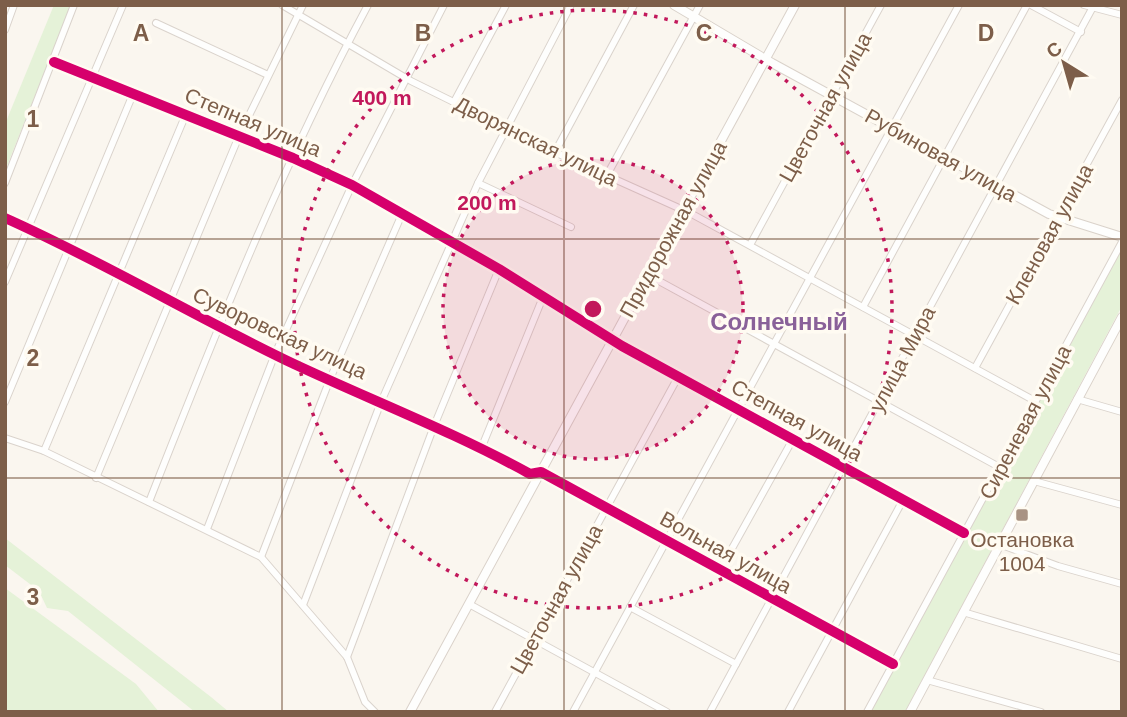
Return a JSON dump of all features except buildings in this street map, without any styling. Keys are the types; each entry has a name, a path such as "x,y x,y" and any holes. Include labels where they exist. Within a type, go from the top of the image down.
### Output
{"street":[{"path":"6,26 15,5"},
{"path":"5,183 74,5"},
{"path":"5,282 123,5"},
{"name":"Дворянская улица","path":"282,5 405,78 506,129 684,210 1035,401"},
{"path":"96,478 239,136 303,5"},
{"path":"149,502 218,326 293,158 368,5"},
{"path":"207,529 275,354 352,185 444,5"},
{"path":"454,102 506,5"},
{"path":"303,605 381,402 452,241 478,183 571,5"},
{"path":"555,152 634,5"},
{"name":"Рубиновая улица","path":"674,5 996,186 1058,218 1122,239"},
{"path":"607,175 700,5"},
{"name":"Придорожная улица","path":"410,712 795,5"},
{"name":"Цветочная улица","path":"750,245 881,5"},
{"path":"573,712 959,5"},
{"path":"863,307 1029,5 1081,32"},
{"path":"1084,5 1122,15"},
{"name":"улица Мира","path":"710,712 1094,6"},
{"path":"156,23 268,75"},
{"name":"Степная улица","path":"54,62 90,79 186,114 293,158 352,185 452,241 678,377 964,533"},
{"path":"5,402 133,94"},
{"name":"Кленовая улица","path":"975,368 1122,100"},
{"path":"44,451 186,114"},
{"path":"478,183 571,227"},
{"path":"261,557 330,379 402,214"},
{"name":"Суворовская улица","path":"5,218 70,247 275,354 434,426 530,474 541,472"},
{"name":"Сиреневая улица","path":"867,712 1001,468 1122,239"},
{"path":"347,657 434,426 499,269"},
{"path":"648,275 1001,468"},
{"path":"481,449 543,297"},
{"path":"910,712 1121,319"},
{"name":"Цветочная улица","path":"495,712 678,377"},
{"path":"1077,399 1122,412"},
{"path":"5,438 44,451 261,557 347,657 365,702 375,712"},
{"path":"720,570 793,439"},
{"name":"Вольная улица","path":"541,472 893,664"},
{"path":"1034,481 1122,505"},
{"path":"788,712 903,500"},
{"path":"999,544 1058,566 1122,584"},
{"path":"469,604 667,712"},
{"path":"630,607 736,664"},
{"path":"963,612 1122,659"},
{"path":"927,680 1041,712"}],"green space":[{"path":"54,5 71,5 5,171 5,124"},
{"path":"1122,249 1122,306 905,712 869,712"},
{"path":"5,538 229,712 195,712 68,611 47,608 39,591 5,565"},
{"path":"5,588 136,684 159,712 5,712"}],"cycle path":[{"path":"54,62 293,158 352,185 499,269 622,346 964,533"},
{"path":"5,218 294,364 443,430 530,474 541,472 893,664"}],"place":[{"name":"Остановка 1004","path":"1022,515"}],"district":[{"name":"Солнечный","path":"779,321"}]}
